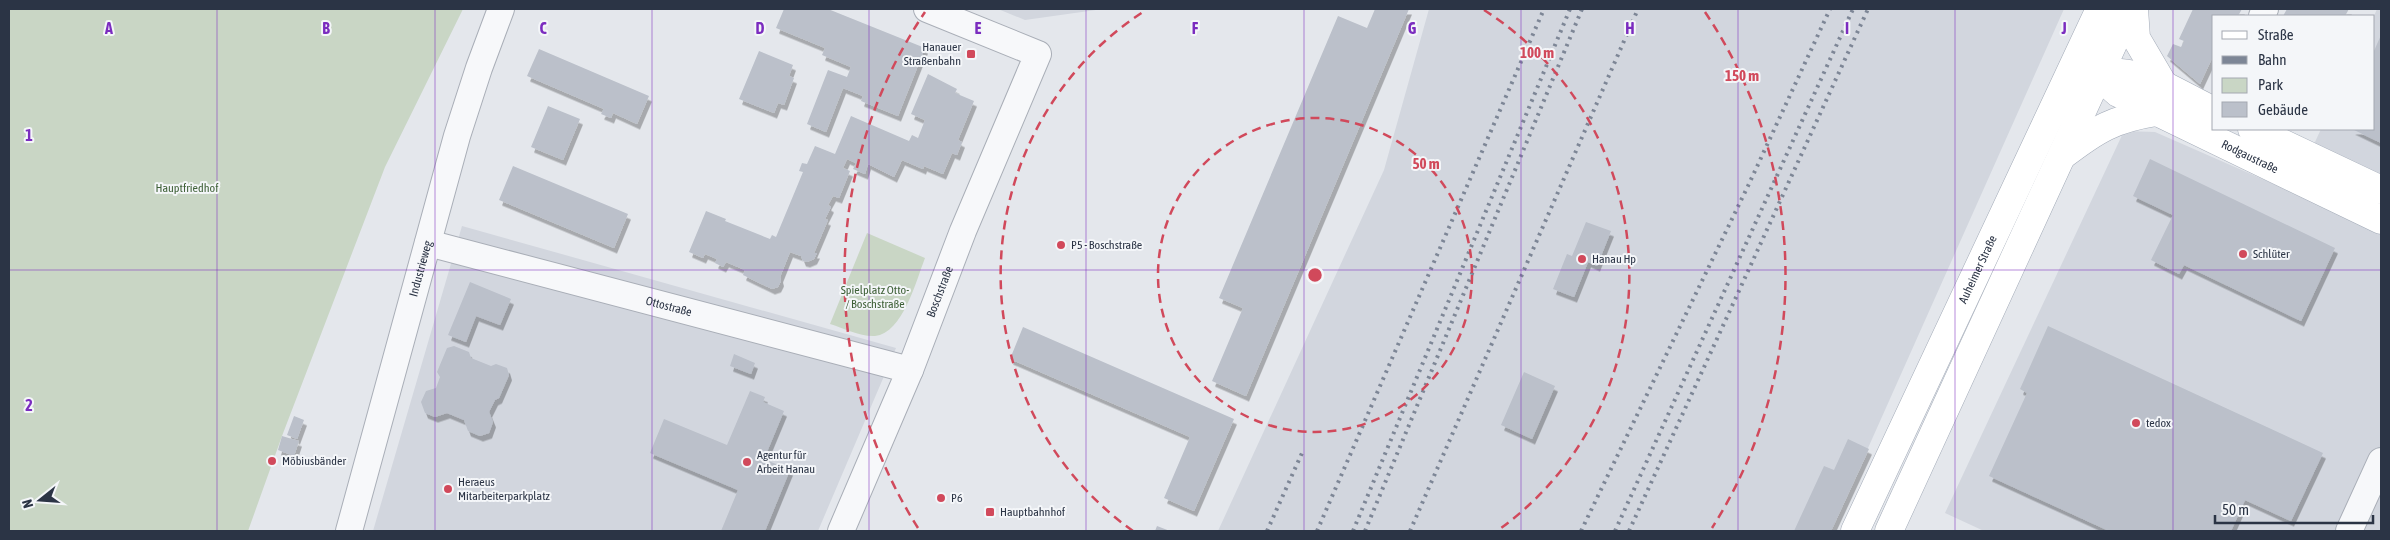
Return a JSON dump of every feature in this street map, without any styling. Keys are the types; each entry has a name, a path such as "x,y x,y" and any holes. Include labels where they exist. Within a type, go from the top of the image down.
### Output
{"main road":[{"name":"Auheimer Straße","path":"1855,531 2100,9"},
{"path":"1889,531 2059,157 2129,9"},
{"path":"2134,9 2136,38 2163,84"},
{"name":"Rodgaustraße","path":"2088,35 2089,49 2098,74 2111,88 2156,112 2381,220"},
{"path":"2061,93 2079,80 2098,74 2120,71 2163,84 2212,109"},
{"path":"2059,157 2090,134 2113,121 2156,112"},
{"path":"2254,130 2381,190"}],"street":[{"name":"Industrieweg","path":"349,531 457,136 501,9"},
{"name":"Boschstraße","path":"841,531 910,370 963,231 1038,54 927,9"},
{"name":"Ottostraße","path":"428,243 910,370"},
{"path":"2349,531 2381,461"}],"shaded area":[{"path":"998,9 1103,9 1025,20"},
{"path":"1429,9 2064,9 1831,531 1218,531 1384,170"},
{"path":"2377,9 2381,9 2381,531 1984,531 1945,513 2124,131 2155,132 2292,192 2321,130 2375,130 2374,15"},
{"path":"462,226 896,348 818,531 373,531"}],"green space":[{"name":"Hauptfriedhof","path":"9,9 463,9 385,167 282,436 248,531 9,531"},
{"name":"Spielplatz Otto- / Boschstraße","path":"867,233 925,258 913,292 901,316 885,333 875,336 858,334 830,324"}],"building":[{"path":"784,9 828,9 925,48 898,116 861,101 863,96 843,88 826,132 807,124 828,70 847,77 851,67 822,55 825,48 776,28"},
{"path":"1375,9 1409,9 1246,396 1212,381 1243,308 1219,298 1338,16 1367,28"},
{"path":"2193,9 2242,9 2239,15 2212,15 2212,58 2200,84 2167,56 2173,44 2181,47 2184,41 2179,39"},
{"path":"2287,9 2349,9 2346,15 2284,15"},
{"path":"2381,35 2381,143 2354,130 2375,130 2375,49"},
{"path":"539,49 649,96 637,124 613,113 611,118 601,114 604,109 527,76"},
{"path":"759,51 793,65 789,76 794,78 784,105 778,103 774,113 739,99"},
{"path":"928,74 957,89 955,93 974,101 958,140 962,142 957,155 952,153 943,174 924,166 923,169 902,160 894,177 868,164 865,174 853,169 856,163 847,159 843,168 850,171 839,198 833,196 828,205 831,207 825,219 828,220 814,253 817,253 814,259 807,262 803,261 801,256 790,252 780,277 781,281 778,287 772,289 743,275 745,270 726,262 723,267 715,263 717,259 705,254 703,258 689,252 706,211 726,219 725,221 770,239 772,235 776,237 803,172 799,171 802,163 807,164 815,146 835,154 851,116 909,141 912,135 918,138 925,120 911,114"},
{"path":"548,106 580,119 563,160 531,147"},
{"name":"Schlüter","path":"2150,159 2335,248 2301,321 2184,265 2179,274 2151,260 2173,215 2133,196"},
{"path":"513,166 628,214 614,248 499,200"},
{"name":"Hanau Hp","path":"1586,222 1611,231 1597,266 1588,262 1574,297 1553,289 1567,254 1572,256"},
{"path":"470,282 511,299 500,325 476,316 466,342 448,335"},
{"name":"tedox","path":"2048,326 2323,453 2291,521 2245,500 2231,531 2109,531 1989,476 2027,393 2020,389"},
{"path":"1023,327 1234,419 1194,511 1164,498 1190,437 1010,359"},
{"path":"454,346 469,352 471,358 491,366 496,364 507,368 509,375 499,398 495,400 489,412 493,422 489,433 480,436 468,431 464,420 447,413 435,417 425,413 421,402 426,391 436,388 440,377 437,372 447,348"},
{"path":"734,354 755,363 751,374 730,366"},
{"path":"1524,372 1555,386 1532,439 1501,425"},
{"path":"750,391 765,397 763,402 784,411 764,459 790,470 765,531 721,531 738,490 650,453 664,419 727,445"},
{"path":"294,416 304,420 297,439 287,435"},
{"path":"282,436 299,441 294,456 278,450"},
{"path":"1848,439 1869,449 1831,531 1794,531 1824,466 1834,470"},
{"path":"1157,526 1170,531 1155,531"}],"railway":[{"path":"1317,531 1544,9"},
{"path":"1353,531 1570,9"},
{"path":"1365,531 1582,9"},
{"path":"1410,531 1638,9"},
{"path":"1581,531 1748,186 1830,9"},
{"path":"1615,531 1853,9"},
{"path":"1629,531 1868,9"},
{"path":"1267,531 1302,453"}],"place":[{"name":"Hanauer Straßenbahn","path":"971,54"},
{"name":"P5 - Boschstraße","path":"1061,245"},
{"name":"Schlüter","path":"2243,254"},
{"name":"Hanau Hp","path":"1582,259"},
{"name":"tedox","path":"2136,423"},
{"name":"Möbiusbänder","path":"272,461"},
{"name":"Agentur für Arbeit Hanau","path":"747,462"},
{"name":"Heraeus Mitarbeiterparkplatz","path":"448,489"},
{"name":"P6","path":"941,498"},
{"name":"Hauptbahnhof","path":"990,512"}]}
